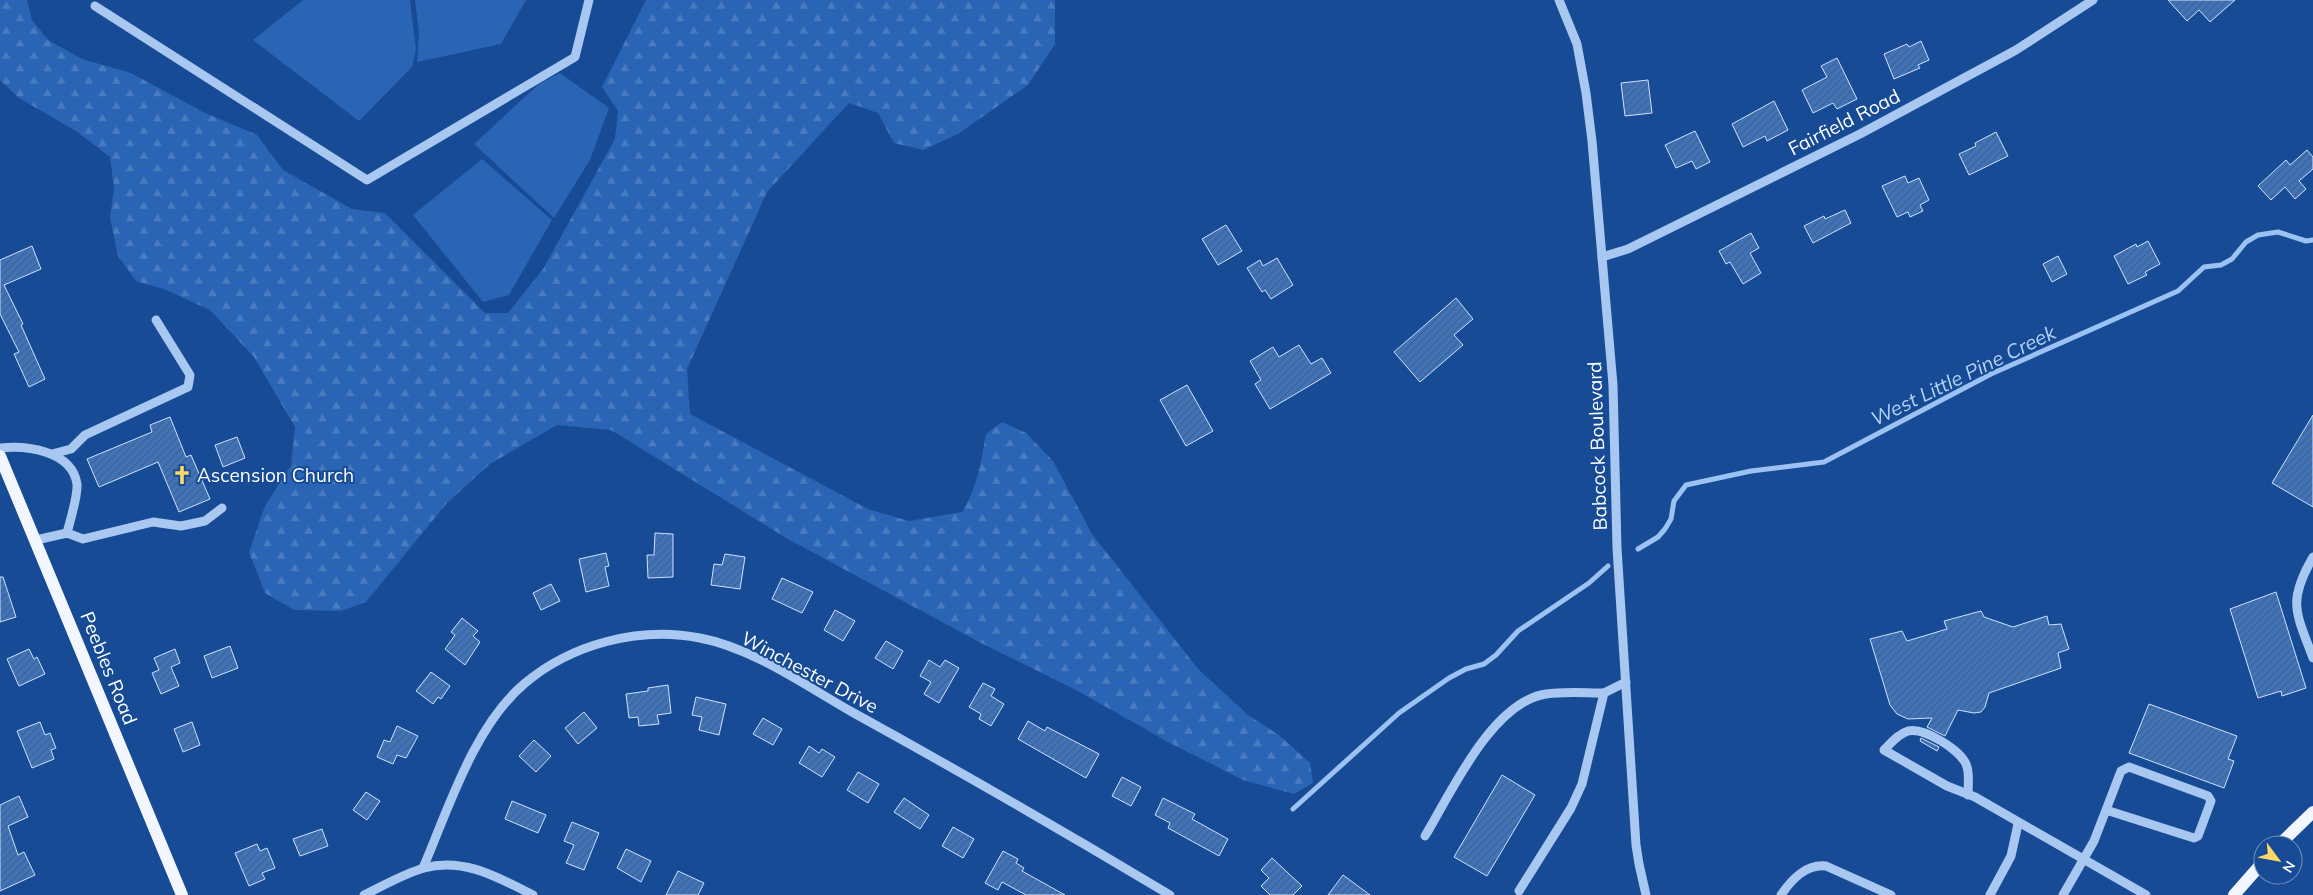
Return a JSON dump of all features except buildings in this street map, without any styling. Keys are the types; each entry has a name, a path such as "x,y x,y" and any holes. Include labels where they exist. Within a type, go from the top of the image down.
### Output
{"main road":[{"name":"Peebles Road","path":"0,456 3,472 36,540 182,895"},
{"path":"2289,835 2313,812"},
{"path":"2234,895 2253,873"}],"street":[{"path":"95,6 367,180 575,57 589,0"},
{"name":"Babcock Boulevard","path":"1559,0 1574,37 1582,67 1592,141 1613,385 1617,548 1636,845 1638,864 1646,895"},
{"name":"Fairfield Road","path":"1602,257 1628,249 1860,134 2016,50 2093,0"},
{"path":"52,454 71,449 85,435 188,386 190,375 156,320"},
{"path":"0,448 16,448 52,454 68,464 77,484 68,534"},
{"path":"36,540 68,534 83,539 153,522 181,526 206,521 222,508"},
{"path":"2313,557 2298,585 2296,601 2298,617 2313,658"},
{"name":"Winchester Drive","path":"423,868 456,789 478,745 501,710 523,685 558,662 594,644 648,635 674,635 702,638 754,657 945,763 1170,895"},
{"path":"1425,836 1487,734 1509,712 1527,700 1545,694 1604,693 1626,682"},
{"path":"1519,891 1571,808 1582,784 1604,693"},
{"path":"1968,795 1967,765 1960,755 1946,744 1920,731 1909,731 1898,736 1884,750 2146,895"},
{"path":"2063,895 2094,841 2121,771 2130,767 2208,796 2211,801 2198,836 2194,838 2106,810"},
{"path":"1990,895 2011,856 2018,824"},
{"path":"364,895 423,868 449,865 481,870 533,895"},
{"path":"1781,895 1803,871 1815,865 1826,866 1891,895"}],"green space":[{"path":"0,0 27,0 32,20 48,40 82,59 131,73 203,112 257,135 283,170 352,209 385,213 485,313 508,313 543,269 615,139 618,111 602,87 646,0 1055,0 1055,44 1028,85 958,134 923,150 894,143 878,113 849,103 767,192 687,369 690,414 868,509 909,521 962,512 975,484 986,434 1002,422 1026,433 1053,461 1092,534 1199,670 1248,715 1279,735 1310,763 1313,783 1294,794 1243,780 1168,742 1078,691 981,643 788,539 611,430 557,425 490,464 447,503 366,602 341,611 294,610 265,593 249,552 265,506 291,465 295,427 254,357 210,310 164,289 136,281 118,256 110,218 114,188 110,157 76,131 19,98 0,80"},
{"path":"303,0 410,0 416,49 412,67 359,121 253,40"},
{"path":"415,0 526,0 501,44 417,62 419,33"},
{"path":"560,73 609,108 590,160 554,218 474,144 539,84"},
{"path":"482,159 552,220 509,295 483,302 413,215"}],"waterway":[{"name":"West Little Pine Creek","path":"1638,549 1658,537 1665,529 1671,519 1674,501 1686,485 1751,471 1824,462 1991,374 2178,291 2204,267 2221,265 2232,259 2246,242 2258,235 2278,232 2306,241 2313,240"},
{"name":"West Little Pine Creek","path":"1293,809 1399,713 1449,678 1466,669 1484,664 1496,655 1518,631 1589,583 1608,566"}],"place":[{"name":"Ascension Church","path":"182,475"}]}
